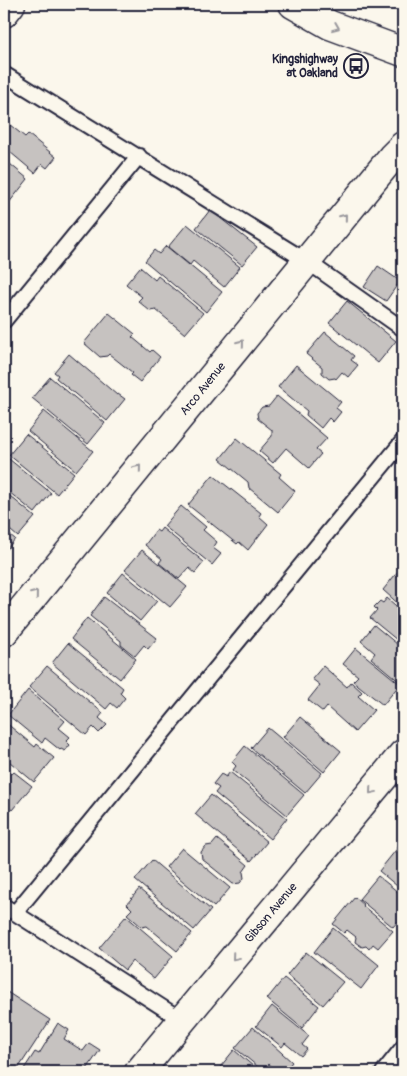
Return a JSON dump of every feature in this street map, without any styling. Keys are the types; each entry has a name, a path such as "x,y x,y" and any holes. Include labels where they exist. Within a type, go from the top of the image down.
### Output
{"street":[{"path":"4,13 11,4"},
{"path":"293,4 330,25 403,52"},
{"name":"Arco Avenue","path":"4,632 392,157 403,146"},
{"name":"Gibson Avenue","path":"139,1072 403,754"}],"lane":[{"path":"4,74 308,262 403,329"},
{"path":"4,322 139,156"},
{"path":"182,1020 9,909 403,441"},
{"path":"383,1072 403,1048"}],"building":[{"path":"4,120 25,137 28,134 56,157 47,168 42,164 35,173 4,147"},
{"path":"4,159 28,179 4,209"},
{"path":"210,210 257,247 242,265 196,228"},
{"path":"187,224 240,267 224,287 193,261 190,265 168,247"},
{"path":"166,246 222,292 206,312 145,261 154,250 159,254"},
{"path":"378,266 400,281 386,301 364,287"},
{"path":"140,267 155,280 158,276 203,313 185,334 156,310 150,311 138,301 142,297 126,284"},
{"path":"347,301 396,341 378,363 329,323"},
{"path":"109,313 135,334 132,337 150,352 152,350 160,357 140,382 131,375 133,373 109,354 100,357 84,343"},
{"path":"325,332 354,356 351,360 358,365 348,377 342,372 336,379 329,379 322,373 322,367 306,354"},
{"path":"69,354 117,395 125,399 107,421 56,378 58,375 54,372"},
{"path":"296,365 341,402 336,408 341,412 333,422 329,418 321,428 306,415 307,411 278,387"},
{"path":"50,377 105,423 88,444 32,398"},
{"path":"277,396 327,438 316,450 321,454 309,468 286,448 273,463 259,451 272,436 272,430 258,419 257,413 262,407 269,406"},
{"path":"44,411 93,451 76,471 28,431"},
{"path":"26,434 74,473 57,494 9,455"},
{"path":"237,438 281,474 279,477 295,491 278,512 249,488 248,482 220,459"},
{"path":"4,455 51,493 35,513 4,488"},
{"path":"213,475 261,513 259,516 268,524 248,550 239,542 237,544 188,505"},
{"path":"4,491 35,517 18,537 4,525"},
{"path":"181,506 206,527 203,530 217,542 213,548 221,554 212,565 164,526"},
{"path":"162,528 204,562 195,573 189,568 179,579 159,563 162,559 145,545 156,530 159,532"},
{"path":"4,530 15,539 4,553"},
{"path":"142,550 187,587 170,607 125,570"},
{"path":"399,570 403,574 403,608 383,590"},
{"path":"123,573 157,601 140,621 107,593"},
{"path":"104,597 157,638 148,649 144,645 135,656 121,645 121,641 90,616"},
{"path":"387,598 403,612 403,645 370,618 377,610 374,607 380,601 383,603"},
{"path":"87,618 136,659 120,679 71,639"},
{"path":"374,625 403,649 403,680 401,683 371,658 375,653 361,641"},
{"path":"68,643 123,688 120,693 125,698 117,708 111,703 106,709 52,663"},
{"path":"356,648 400,684 383,705 353,681 358,676 343,664"},
{"path":"47,666 103,713 99,718 107,725 99,733 93,727 86,735 29,687"},
{"path":"323,666 347,687 351,682 362,692 358,696 374,710 355,732 327,707 323,712 308,700 320,685 312,679"},
{"path":"28,690 65,721 59,728 70,737 66,741 70,745 65,751 60,750 45,738 42,743 8,715"},
{"path":"300,717 341,751 324,772 283,737"},
{"path":"5,722 35,747 37,744 54,758 34,782 4,757"},
{"path":"268,728 322,773 305,793 251,748"},
{"path":"245,746 304,795 287,815 233,770 236,766 232,762"},
{"path":"4,768 12,774 14,772 32,786 12,810 4,803"},
{"path":"230,772 287,818 270,839 215,793 219,788 213,784 221,774 226,777"},
{"path":"211,795 267,842 251,861 195,814"},
{"path":"217,839 248,865 243,872 244,878 240,883 233,884 202,859 201,852 206,846 212,845"},
{"path":"400,845 403,848 403,891 379,871"},
{"path":"182,848 230,888 214,907 166,867"},
{"path":"152,860 211,910 194,930 135,880"},
{"path":"378,876 403,896 403,922 400,919 393,927 359,899"},
{"path":"139,889 192,933 177,951 147,926 142,927 127,914 132,909 127,904"},
{"path":"355,897 393,931 378,948 373,944 369,949 366,946 362,947 355,942 356,937 347,930 344,933 333,924"},
{"path":"126,916 173,956 154,979 132,961 125,970 99,948"},
{"path":"333,928 379,965 361,989 314,952"},
{"path":"306,952 343,982 323,1005 287,975"},
{"path":"284,978 319,1006 302,1028 267,999"},
{"path":"7,992 50,1020 16,1072 4,1070 4,997"},
{"path":"272,1006 309,1036 302,1045 307,1049 301,1056 285,1043 282,1047 256,1026"},
{"path":"58,1023 69,1030 64,1039 83,1051 89,1043 100,1050 85,1072 22,1072 35,1052 39,1054"},
{"path":"253,1027 292,1062 284,1072 278,1072 269,1064 263,1071 235,1048"},
{"path":"234,1050 260,1072 216,1072"}],"place":[{"name":"Kingshighway at Oakland","path":"356,66"}]}
